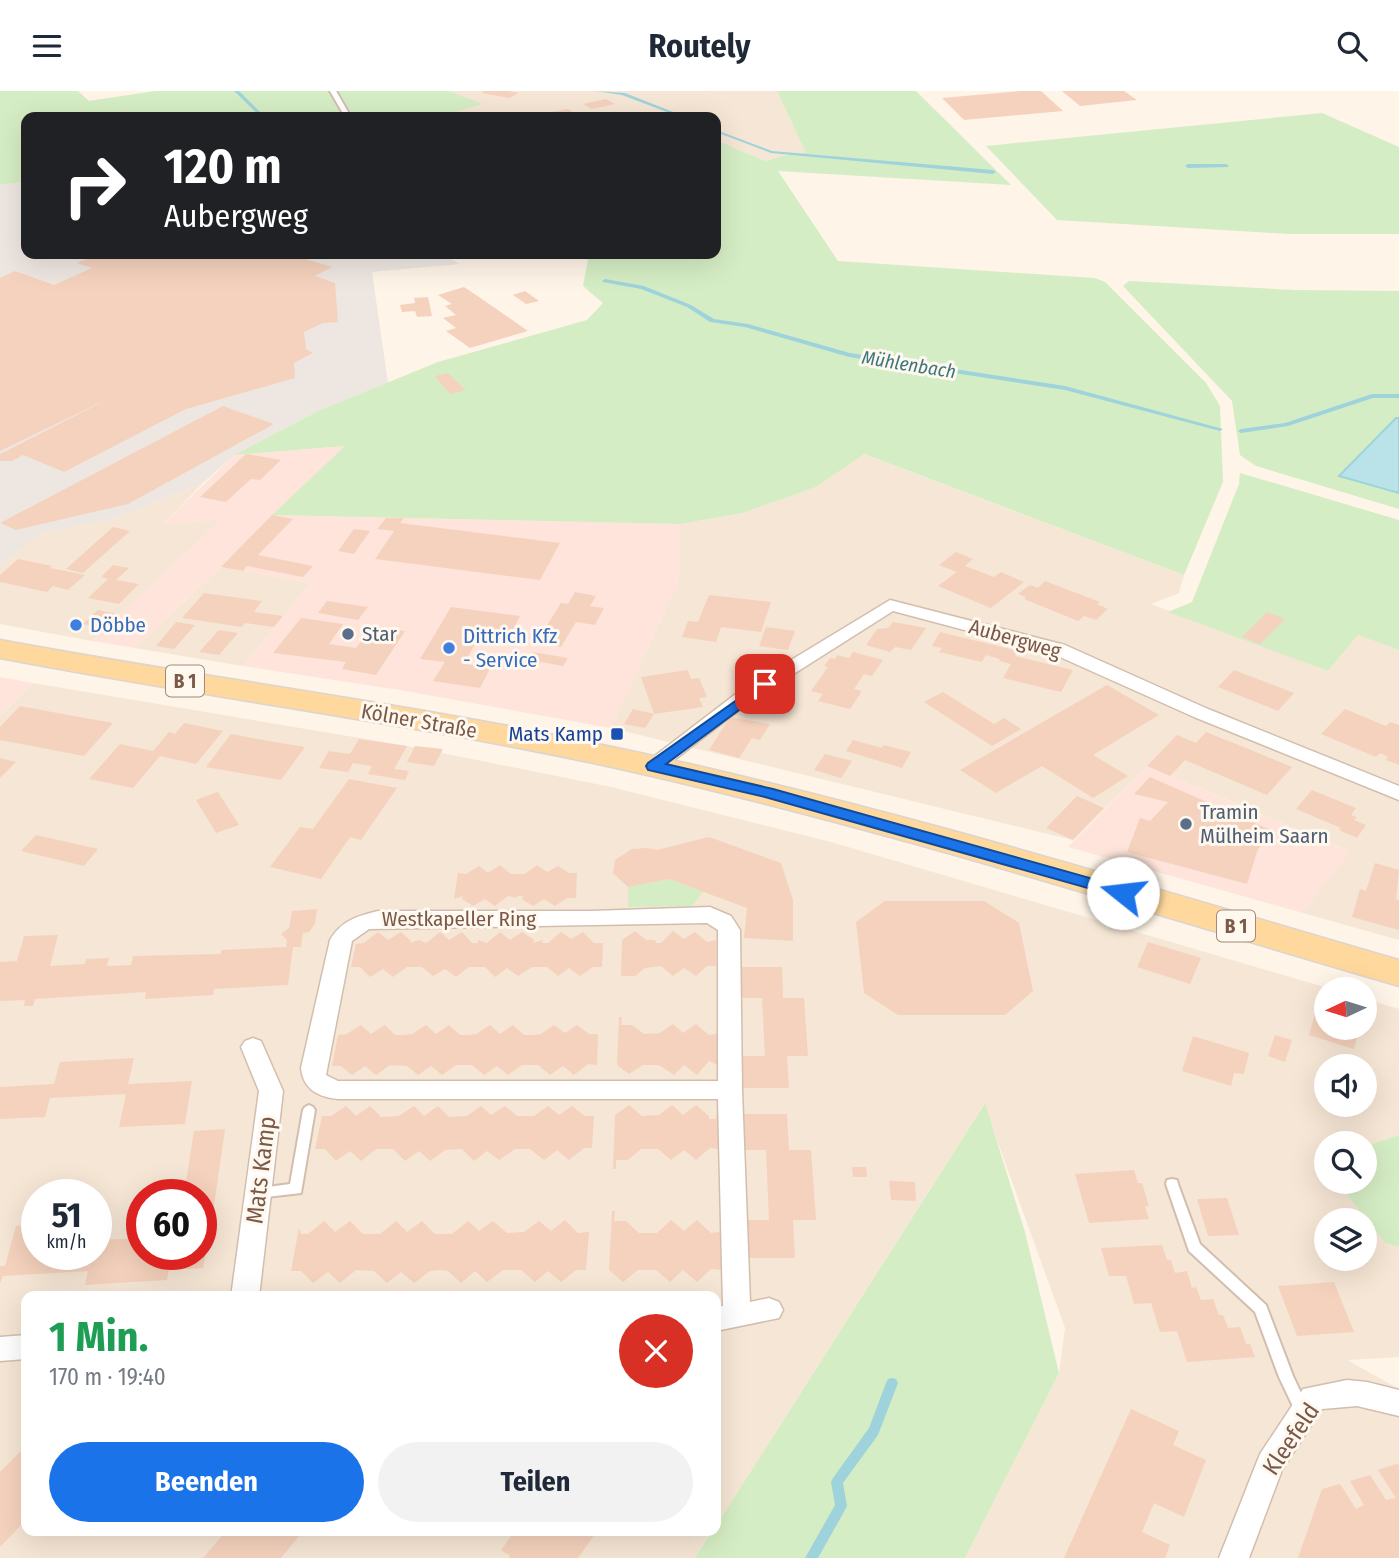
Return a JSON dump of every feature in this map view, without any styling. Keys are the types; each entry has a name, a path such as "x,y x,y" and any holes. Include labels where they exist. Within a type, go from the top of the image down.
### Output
{"main road":[{"name":"Kölner Straße","path":"0,649 522,739 654,766 768,793 1399,973"}],"street":[{"name":"Aubergweg","path":"654,766 744,697 890,605 1058,649 1201,713 1399,794"},
{"name":"Westkapeller Ring","path":"727,1317 730,1090 729,930 723,921 710,915 592,919 378,919 354,926 345,932 341,940 313,1067 314,1079 320,1085 338,1090 730,1090"},
{"name":"Mats Kamp","path":"247,1291 271,1091 253,1047"},
{"path":"727,1317 769,1310"},
{"path":"0,1349 21,1347"},
{"name":"Kleefeld","path":"1234,1558 1270,1463 1313,1398 1339,1391 1368,1393 1399,1403"}],"lane":[{"path":"333,91 345,112"},
{"path":"258,1193 296,1189 309,1110"},
{"path":"1172,1184 1194,1247 1261,1309 1286,1377 1304,1412"}],"shaded area":[{"path":"449,91 777,91 806,153 765,161 721,142 721,112 456,112 482,104"},
{"path":"21,182 21,259 451,259 459,264 372,272 388,383 318,411 234,455 203,483 108,521 42,532 0,567 0,185"},
{"path":"346,446 273,515 680,524 678,583 611,728 400,690 243,666 310,583 221,567 135,648 92,641 220,520 162,525 234,455"},
{"path":"863,454 1184,575 1179,593 1151,604 1328,671 1358,635 1399,650 1399,940 1303,913 1349,851 1147,766 1073,840 611,728 678,583 680,524 743,513 816,487"},
{"path":"203,483 163,524 222,519 92,641 0,624 0,567 42,532 108,521"},
{"path":"221,567 310,583 243,666 135,648"},
{"path":"0,677 33,683 0,716"},
{"path":"33,683 407,746 611,787 831,842 1314,984 1314,1040 1377,1040 1377,1003 1399,1009 1399,1135 1377,1142 1377,1131 1314,1131 1314,1194 1346,1194 1357,1208 1314,1208 1314,1271 1377,1271 1377,1233 1385,1243 1399,1247 1399,1357 1347,1360 1399,1389 1399,1558 965,1558 1059,1373 1065,1328 984,1104 721,1518 721,1291 21,1291 21,1536 709,1536 695,1558 0,1558 0,716"},
{"name":"Tramin Mülheim Saarn","path":"1147,766 1350,852 1303,913 1068,847"}],"green space":[{"path":"0,91 78,91 89,101 155,91 328,91 340,112 21,112 21,182 0,185"},
{"path":"337,91 449,91 483,104 456,112 351,112"},
{"path":"777,91 916,91 1011,185 778,171 838,261 1095,278 1105,282 1206,383 1220,406 1223,482 1184,575 864,454 816,487 743,513 680,524 272,515 345,446 234,455 318,411 438,362 587,320 603,303 583,286 588,259 721,259 721,142 765,161 806,153"},
{"path":"1322,113 1399,147 1399,234 1289,234 1057,220 986,146"},
{"path":"1129,281 1295,290 1399,291 1399,509 1256,466 1240,455 1232,401 1123,286"},
{"path":"1240,473 1399,520 1399,650 1358,635 1328,671 1168,612 1192,602 1239,484"},
{"path":"669,879 703,892 692,906 628,907 628,887"},
{"path":"985,1103 1025,1232 1059,1373 965,1558 695,1558 709,1536 721,1536 721,1518"},
{"path":"1399,1135 1399,1247 1385,1243 1377,1233 1377,1208 1357,1208 1346,1194 1377,1194 1377,1142"}],"water":[{"path":"1399,418 1399,493 1339,476"}],"building":[{"path":"1041,91 1063,111 964,120 942,98"},
{"path":"1062,91 1124,91 1137,100 1080,106"},
{"path":"481,93 518,93 510,98"},
{"path":"606,99 615,104 592,109 583,104"},
{"path":"568,109 573,112 551,112"},
{"path":"87,259 306,259 332,267 315,276 335,283 338,322 323,323 304,332 306,349 313,353 294,363 295,378 186,409 64,472 23,455 12,461 0,461 0,454 114,396 0,451 0,278 15,271 54,285 92,268 77,263"},
{"path":"464,287 528,331 470,348 446,331 456,328 443,318 456,315 445,306 452,304 438,295"},
{"path":"525,291 539,301 526,304 513,295"},
{"path":"428,297 432,316 417,317 415,311 402,312 400,305 415,303 414,298"},
{"path":"448,373 466,390 450,394 435,376"},
{"path":"223,406 274,424 128,504 16,530 0,523"},
{"path":"246,454 281,460 260,480 251,479 226,502 200,497"},
{"path":"272,515 293,519 258,555 313,566 303,577 247,566 243,571 221,567"},
{"path":"386,518 404,518 400,523 560,543 540,580 375,559 394,531 377,529"},
{"path":"113,527 130,531 83,573 66,569"},
{"path":"354,529 370,531 354,554 338,551"},
{"path":"956,552 973,559 965,566 994,577 1001,572 1024,582 991,608 938,586 957,572 939,565"},
{"path":"18,559 85,575 68,590 53,586 47,592 0,582 0,575"},
{"path":"113,565 129,568 116,580 139,584 119,604 88,598 108,579 101,577"},
{"path":"1045,581 1100,602 1097,604 1108,609 1096,620 1084,616 1078,621 1018,594 1030,585 1038,588"},
{"path":"575,592 596,596 590,606 604,608 595,625 576,622 561,647 536,643 561,603 568,604"},
{"path":"204,593 262,601 254,612 283,616 274,627 245,623 242,627 182,618"},
{"path":"709,595 771,602 761,632 721,627 716,642 682,637 688,621 698,622"},
{"path":"327,601 368,607 358,620 318,613"},
{"name":"Dittrich Kfz - Service","path":"451,607 520,616 509,637 481,633 464,664 491,667 480,688 433,681 445,662 420,659"},
{"path":"98,610 118,614 104,628 83,624"},
{"path":"1267,612 1285,619 1260,644 1242,637"},
{"path":"301,618 343,624 329,644 356,648 372,626 405,631 376,675 342,669 346,662 273,653"},
{"path":"176,622 195,625 174,649 156,646"},
{"path":"893,622 926,628 911,650 895,647 890,652 866,645 877,629 888,628"},
{"path":"766,627 795,631 788,650 759,646"},
{"path":"219,630 238,633 219,655 199,652"},
{"path":"940,632 1018,651 1015,656 1073,670 1061,692 1003,678 1011,664 999,661 1000,659 986,655 982,662 939,652 942,648 932,646"},
{"path":"533,652 568,658 563,666 541,662 537,668 524,666"},
{"path":"853,652 883,660 872,676 864,674 854,689 862,691 850,709 818,701 823,694 811,691 828,667 824,666 830,658 835,659 837,655 849,658"},
{"path":"688,670 691,679 699,678 707,697 699,698 703,707 654,714 641,677"},
{"path":"1234,670 1294,693 1278,711 1218,687"},
{"path":"1107,685 1159,715 1093,755 1128,776 1093,798 1042,766 996,793 960,770"},
{"path":"943,692 994,724 1004,718 1021,729 992,746 924,702"},
{"path":"775,694 795,703 782,714 762,704"},
{"path":"20,706 113,723 84,756 0,740 0,727"},
{"path":"633,709 654,714 645,728 624,724"},
{"path":"1345,709 1386,726 1390,722 1399,725 1399,765 1386,760 1388,757 1380,753 1376,757 1321,734"},
{"path":"730,717 770,724 760,740 752,738 739,758 709,750"},
{"path":"184,723 223,731 196,764 160,756 133,788 89,779 120,744 153,751 169,732 175,734"},
{"path":"1206,732 1292,767 1267,795 1185,760 1170,776 1147,766 1177,735 1196,743"},
{"path":"231,734 305,747 281,780 206,767"},
{"path":"359,739 407,746 394,769 409,771 405,780 368,774 372,766 353,763 348,772 319,768 329,751 350,754"},
{"path":"853,740 911,752 902,768 846,751"},
{"path":"415,746 443,749 434,766 407,762"},
{"path":"825,754 852,761 841,778 814,770"},
{"path":"0,758 16,762 0,778"},
{"path":"1150,777 1273,831 1258,849 1247,884 1127,852 1140,818 1150,821 1168,802 1134,794"},
{"path":"349,779 397,788 361,840 350,837 321,879 270,867 300,827 313,829"},
{"path":"1312,790 1356,808 1351,815 1357,817 1354,820 1366,825 1357,838 1339,830 1341,828 1296,809"},
{"path":"218,792 239,825 216,833 196,800"},
{"path":"1077,796 1104,808 1073,840 1046,828"},
{"path":"36,835 98,849 84,866 21,851"},
{"path":"709,837 781,863 793,900 793,941 744,938 747,908 669,879 628,887 613,873 615,860 632,849 657,850"},
{"path":"1375,863 1399,870 1396,899 1399,900 1399,930 1352,917 1360,889 1366,891"},
{"path":"500,865 511,874 525,874 537,865 547,872 558,866 569,873 577,873 576,898 567,898 555,906 544,899 533,906 522,899 523,896 508,896 495,906 485,899 473,906 462,899 463,896 454,899 458,873 466,874 479,866 488,873"},
{"path":"885,901 984,901 1019,923 1033,991 1005,1015 898,1015 864,993 856,922"},
{"path":"317,909 315,924 309,932 303,933 301,947 293,947 288,985 214,989 213,995 145,999 146,992 35,999 33,1006 24,1006 25,1000 0,1001 0,962 17,961 24,936 58,935 50,966 85,964 86,959 109,958 107,966 131,965 133,956 221,954 221,950 286,947 287,940 281,934 289,928 292,911"},
{"path":"635,931 646,940 655,940 656,943 661,943 673,931 684,939 695,932 707,942 716,940 716,966 707,966 696,976 684,968 673,976 661,966 645,968 635,976 621,976 622,940"},
{"path":"378,932 388,940 401,932 410,943 419,940 426,943 440,932 449,940 462,932 472,943 478,943 478,940 487,943 500,932 510,940 522,932 534,940 533,943 543,940 542,943 548,943 561,932 571,939 583,932 594,943 603,943 602,967 593,967 580,976 569,968 558,976 547,967 532,967 518,976 507,968 495,977 485,967 469,967 456,977 445,969 433,976 422,967 407,967 393,977 383,969 370,977 360,967 351,967 356,944 364,943"},
{"path":"1148,942 1201,958 1190,984 1137,967"},
{"path":"741,967 782,967 783,998 804,998 808,1056 787,1056 789,1088 743,1088 743,1056 765,1056 762,998 742,998"},
{"path":"619,1017 622,1017 621,1025 632,1025 644,1034 660,1033 673,1024 683,1033 696,1024 709,1035 717,1034 718,1065 709,1061 697,1075 684,1065 674,1075 659,1065 643,1065 629,1074 617,1065"},
{"path":"1314,1018 1314,1037 1309,1035"},
{"path":"361,1025 371,1034 385,1025 395,1035 403,1035 412,1034 426,1025 436,1034 449,1025 460,1035 468,1035 476,1034 490,1025 500,1034 513,1025 524,1035 533,1035 541,1034 554,1025 565,1033 577,1025 589,1034 598,1034 597,1065 588,1064 574,1075 563,1066 550,1075 538,1065 522,1065 508,1075 497,1066 484,1075 472,1065 456,1065 442,1075 431,1066 418,1075 407,1066 390,1065 376,1075 365,1066 352,1075 341,1066 332,1066 338,1035 347,1034"},
{"path":"1275,1035 1292,1040 1285,1062 1268,1056"},
{"path":"1193,1036 1249,1053 1244,1074 1234,1073 1231,1086 1182,1071"},
{"path":"1325,1040 1356,1040 1354,1049"},
{"path":"134,1058 128,1084 192,1081 185,1124 119,1127 126,1094 50,1098 45,1117 0,1119 0,1087 54,1084 60,1062"},
{"path":"629,1105 642,1116 659,1115 672,1105 683,1115 696,1105 709,1119 716,1119 716,1115 719,1115 719,1149 710,1148 696,1160 684,1150 671,1160 658,1149 641,1149 628,1160 616,1160 616,1169 613,1169 615,1115"},
{"path":"346,1106 356,1116 370,1106 381,1117 399,1116 414,1106 424,1116 438,1106 449,1117 467,1116 481,1106 491,1115 505,1106 517,1116 534,1116 548,1106 559,1115 572,1106 585,1116 594,1116 592,1148 584,1148 569,1160 557,1150 544,1160 530,1149 515,1149 499,1160 487,1151 474,1161 462,1149 445,1150 430,1161 419,1151 405,1161 393,1149 376,1149 361,1161 350,1151 336,1161 325,1149 315,1149 322,1116 331,1116"},
{"path":"744,1114 787,1114 789,1150 811,1150 816,1220 793,1220 795,1258 747,1258 745,1220 769,1220 766,1150 745,1150"},
{"path":"225,1129 217,1185 217,1179 186,1179 194,1131"},
{"path":"852,1167 866,1167 867,1177 853,1177"},
{"path":"1134,1170 1138,1183 1142,1183 1149,1206 1145,1206 1149,1219 1089,1223 1075,1174"},
{"path":"889,1181 915,1182 916,1201 891,1200"},
{"path":"1227,1198 1239,1235 1208,1236 1197,1199"},
{"path":"612,1211 615,1211 614,1221 626,1221 639,1233 657,1233 671,1220 684,1231 697,1220 711,1233 721,1232 721,1270 711,1269 697,1282 683,1270 670,1282 656,1270 638,1270 623,1282 609,1270"},
{"path":"565,1220 578,1233 589,1232 586,1270 576,1270 561,1282 548,1271 535,1282 521,1270 503,1270 487,1282 475,1271 461,1283 448,1271 439,1270 430,1271 414,1283 401,1272 387,1283 374,1271 356,1270 340,1283 328,1272 313,1283 301,1271 291,1271 299,1228 301,1234 308,1234 324,1221 335,1232 350,1221 363,1234 380,1234 396,1221 407,1232 422,1221 435,1234 452,1234 468,1221 479,1231 493,1221 507,1233 524,1232 539,1221 551,1231"},
{"path":"16,1226 21,1226 21,1270 112,1270 112,1239 126,1239 126,1270 169,1270 167,1280 85,1285 88,1271 3,1276 0,1283 0,1266 5,1266"},
{"path":"1162,1245 1175,1273 1187,1271 1192,1288 1196,1287 1201,1300 1213,1299 1228,1328 1240,1327 1246,1344 1250,1344 1255,1357 1187,1362 1177,1331 1160,1332 1151,1303 1134,1304 1126,1276 1109,1276 1101,1248"},
{"path":"1334,1282 1354,1332 1297,1336 1278,1286"},
{"path":"1131,1409 1179,1431 1173,1445 1206,1460 1184,1517 1154,1503 1142,1532 1170,1545 1165,1558 1064,1558"},
{"path":"21,1451 21,1525 0,1547 0,1472"},
{"path":"1399,1465 1399,1558 1298,1558 1322,1489 1340,1484 1356,1509 1364,1505 1350,1481 1370,1475 1386,1500 1396,1498 1378,1470"},
{"path":"222,1536 299,1536 281,1558 203,1558"},
{"path":"511,1536 593,1536 578,1558 509,1558 510,1556 501,1550"}],"waterway":[{"name":"Mühlenbach","path":"236,91 258,112"},
{"path":"597,91 623,94 671,112"},
{"path":"721,133 771,152 993,172"},
{"path":"1188,166 1226,166"},
{"name":"Mühlenbach","path":"605,281 642,287 689,306 712,321 746,325 849,355 1065,388 1220,429"},
{"name":"Mühlenbach","path":"1241,431 1286,425 1372,396 1399,396"},
{"path":"811,1558 841,1506 837,1482 874,1431 892,1383"}],"place":[{"name":"Döbbe","path":"76,625"},
{"name":"Star","path":"348,634"},
{"name":"Dittrich Kfz - Service","path":"449,648"},
{"name":"Mats Kamp","path":"617,734"},
{"name":"Tramin Mülheim Saarn","path":"1186,824"}],"route":[{"path":"765,684 654,766 768,793 1123,893"}]}
